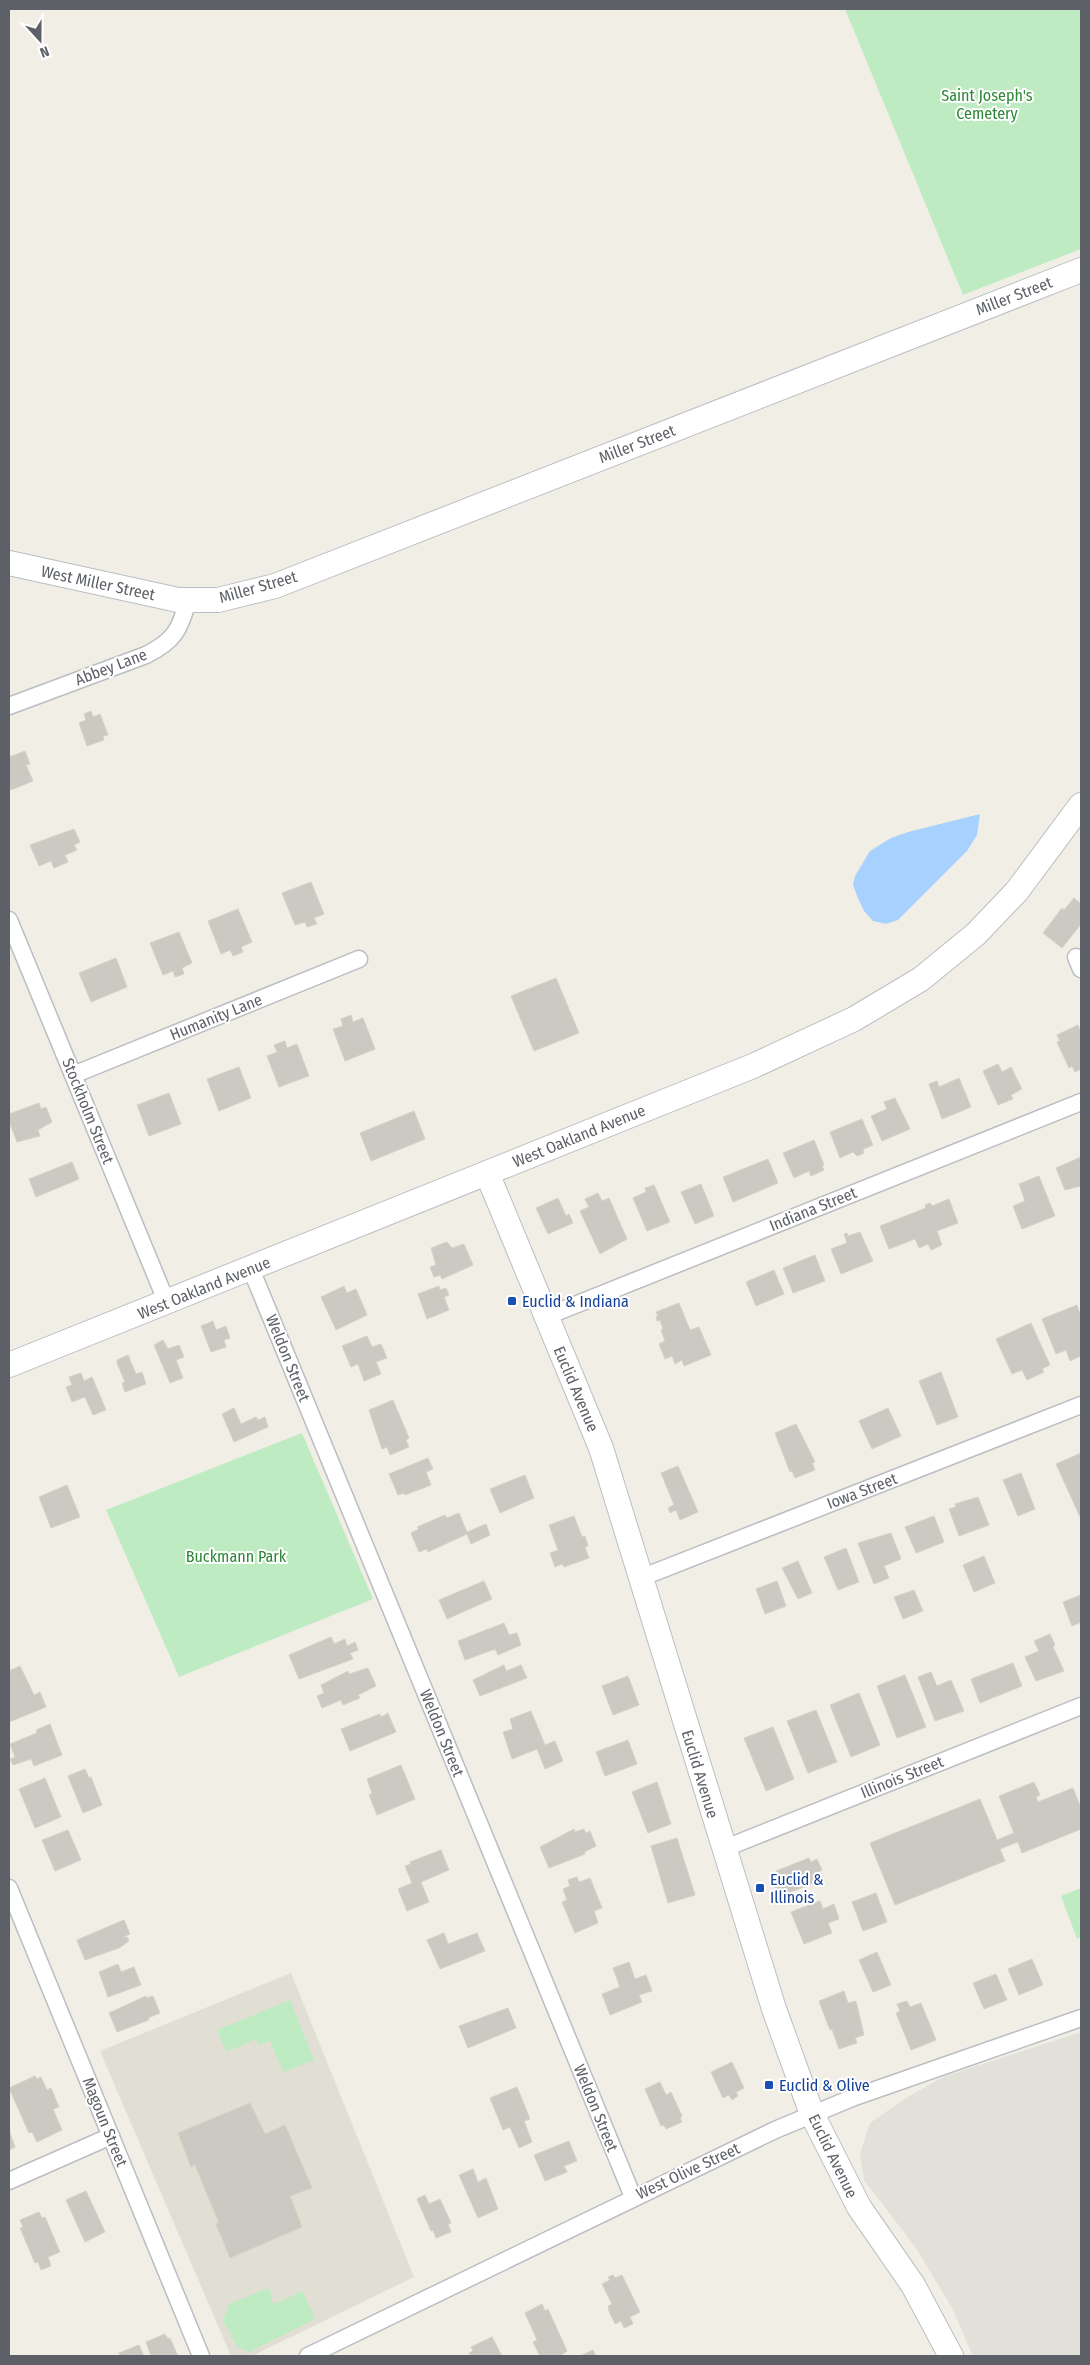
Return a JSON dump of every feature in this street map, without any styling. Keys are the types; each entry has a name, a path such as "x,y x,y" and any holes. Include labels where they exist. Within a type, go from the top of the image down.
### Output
{"street":[{"name":"Miller Street","path":"188,600 218,600 275,586 1081,270"},
{"name":"West Miller Street","path":"9,563 178,600 188,600"},
{"name":"Abbey Lane","path":"9,706 146,655 162,646 181,625 188,600"},
{"name":"West Oakland Avenue","path":"9,1365 753,1066 854,1019 921,980 976,934 1017,890 1081,805"},
{"name":"Stockholm Street","path":"9,920 167,1303"},
{"name":"Humanity Lane","path":"73,1075 359,959"},
{"name":"Indiana Street","path":"545,1317 1081,1102"},
{"name":"Euclid Avenue","path":"487,1173 545,1317 601,1448 642,1577 723,1849 774,2009 812,2114 859,2207 913,2285 951,2356"},
{"name":"Weldon Street","path":"251,1269 633,2197"},
{"name":"Iowa Street","path":"642,1577 1081,1405"},
{"name":"Illinois Street","path":"723,1849 1081,1706"},
{"name":"Magoun Street","path":"9,1888 202,2356"},
{"name":"West Olive Street","path":"308,2356 633,2197 812,2114 1081,2018"},
{"path":"9,2181 111,2136"}],"shaded area":[{"path":"291,1973 414,2277 252,2356 231,2356 100,2051"},
{"path":"1081,2032 1081,2356 973,2356 952,2308 916,2248 864,2180 860,2154 870,2123 906,2098 943,2077"}],"green space":[{"name":"Saint Joseph's Cemetery","path":"845,9 1081,9 1081,249 963,295"},
{"name":"Buckmann Park","path":"302,1433 373,1599 179,1677 106,1510"},
{"path":"1081,1888 1081,1937 1077,1939 1061,1896"},
{"path":"290,2000 314,2060 283,2072 270,2041 258,2045 256,2039 226,2052 217,2030"},
{"path":"268,2288 272,2295 271,2302 275,2304 303,2291 315,2319 249,2352 238,2347 223,2321 229,2304"}],"water":[{"path":"980,814 977,835 967,851 898,920 886,924 873,921 864,911 853,884 855,876 870,851 891,838 908,832"}],"building":[{"path":"91,711 93,717 100,714 108,735 103,736 104,740 87,746 79,723 86,720 84,714"},
{"path":"25,751 30,764 26,765 33,781 11,790 9,785 9,757"},
{"path":"74,829 80,842 74,845 77,850 65,855 68,862 54,868 51,861 39,866 30,845"},
{"path":"311,882 324,914 314,918 317,924 307,927 305,922 295,925 282,893"},
{"path":"1074,898 1081,904 1081,924 1062,948 1043,933 1062,908 1064,910"},
{"path":"238,909 252,942 241,947 243,952 233,956 230,950 221,954 208,921"},
{"path":"179,932 192,963 182,968 184,974 175,977 173,971 163,975 150,943"},
{"path":"116,958 127,987 91,1002 79,973"},
{"path":"556,978 579,1033 534,1051 511,996"},
{"path":"351,1015 353,1022 363,1018 375,1049 345,1061 333,1029 343,1026 341,1019"},
{"path":"1078,1025 1081,1033 1081,1069 1075,1072 1072,1066 1069,1068 1057,1042 1060,1041 1057,1035"},
{"path":"285,1041 287,1048 297,1044 309,1076 279,1087 267,1056 277,1052 274,1045"},
{"path":"998,1064 1002,1072 1011,1067 1022,1089 1011,1095 1013,1099 998,1105 983,1071"},
{"path":"239,1067 251,1098 219,1111 207,1079"},
{"path":"959,1078 971,1107 942,1119 929,1084 937,1081 939,1087"},
{"path":"169,1093 181,1124 149,1136 137,1105"},
{"path":"895,1098 910,1129 882,1141 871,1116 887,1109 884,1102"},
{"path":"39,1103 41,1109 46,1107 52,1122 38,1130 40,1136 17,1142 9,1121 9,1114"},
{"path":"414,1111 425,1139 371,1161 360,1133"},
{"path":"862,1119 873,1145 863,1149 864,1153 857,1156 853,1152 840,1158 830,1132"},
{"path":"814,1140 824,1165 822,1166 824,1170 811,1176 809,1171 794,1178 783,1153"},
{"path":"1081,1157 1081,1186 1065,1190 1056,1168"},
{"path":"768,1159 778,1183 733,1202 723,1177"},
{"path":"72,1162 79,1179 36,1197 29,1179"},
{"path":"1039,1176 1055,1216 1022,1229 1013,1206 1025,1201 1019,1184"},
{"path":"701,1184 714,1216 695,1224 681,1192"},
{"path":"654,1185 670,1222 647,1231 633,1198 646,1192 645,1188"},
{"path":"598,1193 602,1201 609,1198 627,1239 600,1254 580,1211 589,1207 585,1199"},
{"path":"558,1198 566,1216 569,1214 573,1223 548,1234 536,1208"},
{"path":"949,1199 958,1223 937,1231 942,1245 931,1250 928,1244 919,1248 915,1239 889,1249 880,1226 926,1208 925,1205 930,1203 932,1206"},
{"path":"860,1232 873,1261 841,1274 831,1249 847,1243 844,1234 847,1233 848,1236"},
{"path":"447,1242 452,1248 464,1244 473,1265 442,1279 440,1275 434,1277 430,1267 436,1265 431,1248"},
{"path":"815,1255 825,1281 793,1293 783,1268"},
{"path":"774,1270 784,1294 756,1306 746,1282"},
{"path":"344,1286 347,1293 356,1289 367,1315 336,1330 321,1297"},
{"path":"439,1286 440,1290 446,1288 449,1295 444,1297 449,1310 427,1319 418,1294"},
{"path":"679,1303 690,1330 699,1327 711,1355 684,1366 682,1360 675,1364 672,1356 665,1359 659,1344 665,1341 661,1330 663,1329 660,1320 657,1321 656,1317 658,1316 656,1312"},
{"path":"1077,1305 1081,1317 1081,1356 1070,1361 1066,1350 1056,1354 1042,1319"},
{"path":"213,1321 216,1330 226,1326 230,1338 224,1340 226,1347 211,1352 201,1326"},
{"path":"1031,1323 1050,1365 1042,1369 1044,1372 1027,1380 1022,1370 1012,1374 996,1339"},
{"path":"367,1336 372,1347 381,1344 387,1358 376,1362 381,1374 364,1381 358,1364 351,1367 342,1346"},
{"path":"163,1340 168,1349 179,1345 184,1357 176,1360 183,1378 170,1383 154,1345"},
{"path":"128,1355 136,1374 142,1372 146,1384 125,1392 122,1383 125,1382 117,1360"},
{"path":"941,1372 958,1417 937,1425 919,1381"},
{"path":"81,1373 84,1381 92,1377 106,1410 93,1415 85,1397 72,1402 66,1387 72,1385 69,1377"},
{"path":"393,1400 409,1438 406,1440 409,1447 390,1455 387,1447 382,1449 369,1410"},
{"path":"234,1408 241,1424 256,1417 258,1420 265,1417 268,1427 234,1442 222,1414"},
{"path":"888,1408 901,1436 872,1449 859,1421"},
{"path":"796,1424 815,1462 812,1463 815,1470 795,1478 792,1471 790,1472 775,1433"},
{"path":"1081,1453 1081,1519 1056,1464"},
{"path":"428,1458 433,1469 426,1472 431,1485 405,1495 404,1493 398,1495 389,1474"},
{"path":"678,1466 698,1512 680,1520 676,1510 670,1513 668,1508 674,1505 661,1473"},
{"path":"1021,1473 1035,1509 1018,1516 1003,1480"},
{"path":"525,1475 534,1498 500,1513 490,1489"},
{"path":"67,1485 80,1517 51,1528 39,1497"},
{"path":"978,1497 989,1525 959,1536 949,1509 956,1507 955,1504"},
{"path":"459,1513 467,1532 486,1524 490,1535 471,1544 467,1534 428,1552 427,1549 419,1552 411,1533 419,1529 417,1527 445,1515 447,1518"},
{"path":"574,1516 582,1537 585,1536 588,1546 585,1547 589,1558 564,1567 562,1564 555,1567 550,1553 558,1550 549,1525"},
{"path":"934,1516 944,1542 916,1553 905,1527"},
{"path":"891,1533 901,1559 884,1566 889,1578 874,1584 858,1543"},
{"path":"846,1548 859,1582 838,1590 824,1557"},
{"path":"984,1556 995,1583 974,1592 963,1565"},
{"path":"798,1561 812,1593 798,1599 782,1568"},
{"path":"484,1581 492,1599 447,1619 439,1600"},
{"path":"777,1581 786,1606 765,1614 756,1589"},
{"path":"914,1590 923,1611 903,1619 894,1597"},
{"path":"1081,1595 1081,1622 1072,1626 1063,1602"},
{"path":"504,1623 509,1635 517,1633 521,1645 498,1655 495,1649 465,1660 458,1641"},
{"path":"1050,1634 1055,1645 1053,1647 1064,1671 1036,1681 1025,1657 1039,1651 1034,1641"},
{"path":"331,1637 334,1644 345,1639 347,1646 355,1642 358,1650 350,1653 353,1659 299,1679 289,1655"},
{"path":"1013,1663 1022,1686 980,1703 971,1679"},
{"path":"504,1665 506,1671 521,1665 527,1678 480,1696 473,1680"},
{"path":"20,1666 34,1695 40,1692 46,1707 9,1722 9,1671"},
{"path":"368,1668 376,1686 358,1695 360,1698 343,1705 341,1700 322,1708 317,1696 324,1693 321,1685 348,1671 349,1674"},
{"path":"931,1672 937,1686 951,1680 964,1711 935,1721 918,1677"},
{"path":"905,1675 926,1727 897,1738 877,1686"},
{"path":"628,1676 639,1705 613,1715 602,1686"},
{"path":"859,1693 880,1745 851,1757 830,1705"},
{"path":"816,1710 837,1762 808,1773 787,1721"},
{"path":"531,1711 545,1745 555,1741 563,1761 545,1769 537,1749 512,1759 503,1732 513,1729 510,1719"},
{"path":"388,1713 396,1732 350,1751 341,1729 380,1714 381,1717"},
{"path":"50,1724 62,1755 34,1766 31,1759 13,1765 10,1759 15,1757 10,1744 37,1733 36,1730"},
{"path":"773,1727 794,1779 766,1791 744,1738"},
{"path":"628,1740 637,1764 605,1776 596,1752"},
{"path":"401,1765 415,1799 377,1815 369,1795 372,1793 367,1779"},
{"path":"85,1769 89,1778 91,1777 102,1805 83,1813 68,1776"},
{"path":"45,1778 61,1817 35,1828 19,1789"},
{"path":"657,1782 671,1824 648,1833 632,1792"},
{"path":"1034,1782 1040,1795 1036,1797 1038,1802 1073,1788 1081,1808 1081,1829 1022,1853 1018,1842 1000,1849 1005,1861 895,1905 870,1843 980,1799 997,1840 1014,1833 999,1796"},
{"path":"574,1829 575,1832 584,1829 586,1833 590,1831 596,1846 584,1852 585,1854 549,1868 540,1847"},
{"path":"68,1830 81,1860 55,1871 42,1840"},
{"path":"677,1838 695,1895 668,1903 651,1846"},
{"path":"441,1850 449,1870 421,1882 429,1902 407,1911 398,1889 412,1883 405,1866 411,1864 410,1862"},
{"path":"809,1858 811,1862 817,1859 822,1870 815,1873 818,1881 779,1897 772,1880 778,1877 776,1871"},
{"path":"577,1877 579,1882 590,1878 602,1908 594,1911 598,1923 575,1933 562,1902 567,1900 563,1889 570,1886 568,1880"},
{"path":"876,1893 887,1922 863,1931 852,1902"},
{"path":"820,1901 823,1909 834,1904 839,1919 828,1923 832,1933 804,1944 791,1912"},
{"path":"124,1920 130,1934 123,1937 127,1937 129,1941 119,1948 85,1960 77,1940"},
{"path":"444,1933 448,1944 477,1933 485,1951 440,1969 427,1940"},
{"path":"877,1952 891,1985 873,1992 859,1960"},
{"path":"1032,1959 1043,1985 1019,1995 1008,1969"},
{"path":"629,1962 635,1979 646,1975 652,1991 639,1995 642,2002 610,2015 602,1994 620,1987 613,1968"},
{"path":"118,1964 121,1972 134,1967 141,1985 108,1997 99,1972"},
{"path":"996,1974 1007,2000 984,2009 973,1983"},
{"path":"844,1991 848,2003 856,2001 864,2035 855,2038 857,2043 839,2049 819,2001"},
{"path":"146,1996 147,1998 153,1996 160,2013 148,2018 149,2020 117,2032 109,2013"},
{"path":"907,2001 910,2007 921,2003 936,2040 911,2050 896,2013 900,2011 897,2004"},
{"path":"508,2008 516,2028 468,2048 459,2026"},
{"path":"732,2062 744,2088 736,2092 738,2096 732,2100 729,2095 723,2098 711,2072"},
{"path":"35,2076 37,2079 41,2077 47,2090 51,2088 59,2107 53,2109 62,2130 37,2142 32,2132 29,2133 9,2088"},
{"path":"660,2082 666,2095 671,2092 682,2116 680,2118 682,2122 666,2129 664,2125 661,2126 645,2089"},
{"path":"517,2087 530,2119 524,2121 532,2142 519,2148 510,2127 503,2130 490,2098"},
{"path":"250,2103 265,2134 285,2125 312,2188 290,2196 302,2227 230,2258 216,2224 219,2223 195,2165 191,2167 178,2133"},
{"path":"9,2130 15,2147 9,2150"},
{"path":"569,2141 577,2161 564,2166 567,2172 545,2181 534,2155"},
{"path":"473,2169 478,2182 486,2178 498,2209 478,2218 459,2175"},
{"path":"86,2191 105,2232 85,2242 66,2200"},
{"path":"425,2195 429,2204 440,2199 451,2223 448,2224 451,2232 436,2238 433,2230 431,2231 417,2199"},
{"path":"39,2212 42,2218 45,2217 60,2252 48,2257 51,2266 41,2270 38,2262 35,2263 20,2228 23,2227 20,2220"},
{"path":"613,2275 615,2278 622,2275 640,2312 630,2317 633,2324 624,2328 621,2321 615,2324 608,2306 612,2304 602,2284 610,2280 608,2277"},
{"path":"542,2304 545,2311 548,2309 567,2351 560,2356 540,2356 533,2342 537,2340 525,2313"},
{"path":"165,2334 168,2339 170,2338 178,2356 151,2356 146,2342"},
{"path":"492,2337 502,2356 471,2356 469,2353 473,2351 471,2347"},
{"path":"139,2345 144,2356 120,2356 119,2353"},
{"path":"593,2350 596,2356 580,2356"}],"place":[{"name":"Euclid & Indiana","path":"512,1301"},
{"name":"Euclid & Illinois","path":"760,1888"},
{"name":"Euclid & Olive","path":"769,2085"}]}
